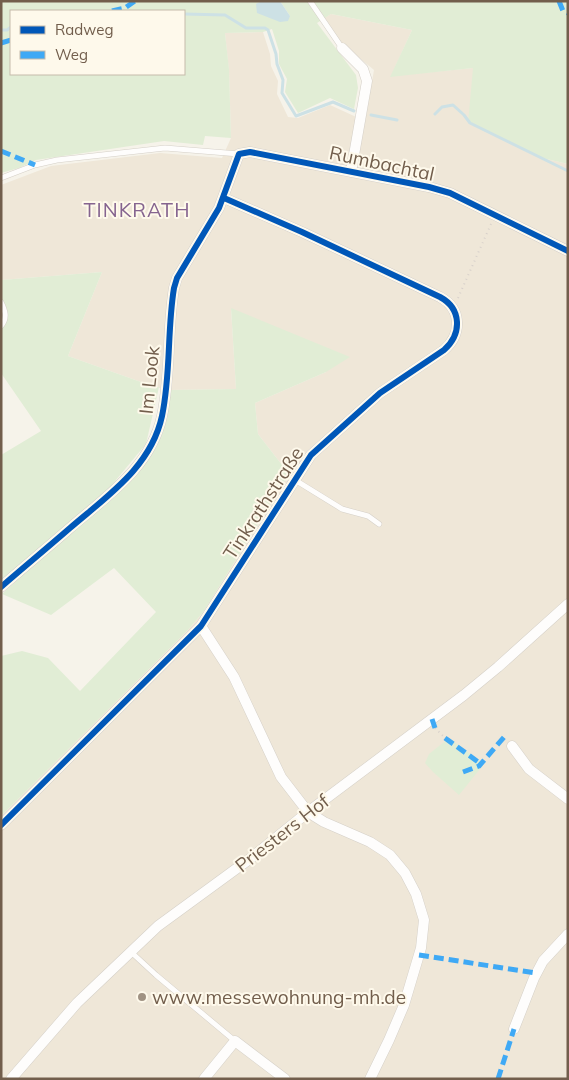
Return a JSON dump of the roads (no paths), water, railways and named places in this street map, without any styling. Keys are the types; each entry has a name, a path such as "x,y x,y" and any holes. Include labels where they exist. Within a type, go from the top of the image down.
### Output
{"street":[{"path":"342,48 363,69 367,81 351,172"},
{"name":"Rumbachtal","path":"239,154 250,152 429,187 450,193 568,251"},
{"name":"Im Look","path":"1,587 119,486 143,460 157,431 165,400 174,288 177,278 224,198 239,154"},
{"name":"Tinkrathstraße","path":"1,825 201,626 311,455 380,394 448,346 455,336 458,326 453,309 440,297 302,232 224,198"},
{"name":"Priesters Hof","path":"12,1079 77,1003 158,926 251,858 308,812 464,695 568,604"},
{"path":"201,626 234,677 281,777 308,812 324,822 370,842 390,855 405,873 416,894 424,920 421,948 404,1005 390,1040 370,1079"},
{"path":"512,746 529,769 568,800"},
{"path":"514,1029 534,978 543,961 568,934"},
{"path":"204,1079 235,1041 285,1079"}],"lane":[{"path":"310,1 342,48"},
{"name":"Rumbachtal","path":"1,178 57,160 165,148 239,154"},
{"path":"1,302 6,312 1,326"},
{"path":"295,480 342,509 368,516 378,524"},
{"path":"130,951 235,1041"}],"waterway":[{"path":"185,14 225,15 246,28 265,28 268,30 283,80 282,93 296,116 333,102 354,111"},
{"path":"1,30 10,28"},
{"path":"435,114 442,107 453,105 470,123 568,171"},
{"path":"371,115 397,120"}],"place":[{"name":"www.messewohnung-mh.de","path":"142,997"}],"district":[{"name":"TINKRATH","path":"137,210"}]}
